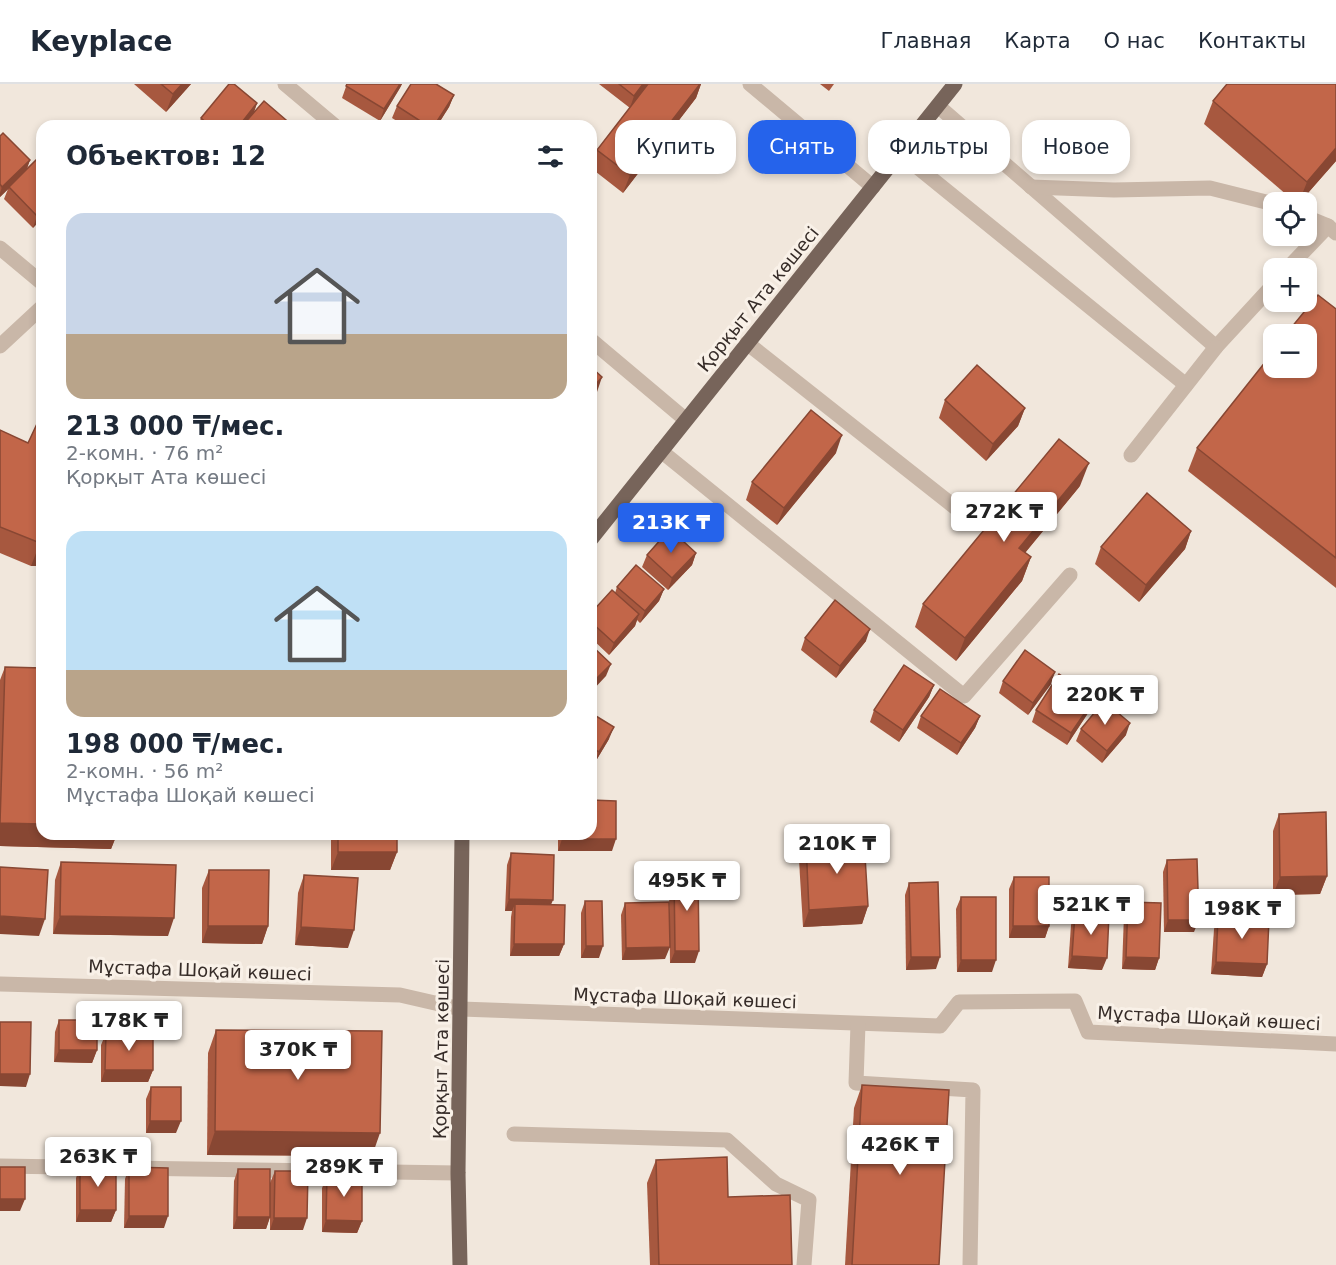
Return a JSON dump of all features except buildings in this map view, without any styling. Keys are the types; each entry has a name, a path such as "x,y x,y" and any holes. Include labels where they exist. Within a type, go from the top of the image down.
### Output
{"main road":[{"name":"Қорқыт Ата көшесі","path":"927,120 955,84"},
{"name":"Қорқыт Ата көшесі","path":"597,531 883,174"},
{"name":"Қорқыт Ата көшесі","path":"459,1265 462,840"}],"street":[{"path":"285,84 328,120"},
{"path":"750,84 873,187"},
{"path":"938,106 1216,347"},
{"path":"926,174 1186,385"},
{"path":"1031,187 1114,190 1210,188 1263,201"},
{"path":"1299,258 1332,229 1317,222"},
{"path":"0,248 36,278"},
{"path":"1131,455 1216,347 1263,296"},
{"path":"0,346 36,313"},
{"path":"747,343 961,512"},
{"path":"597,345 686,420"},
{"path":"661,451 964,696 1070,575"},
{"name":"Мұстафа Шоқай көшесі","path":"0,984 400,995 461,1009 940,1026 959,1002 1075,1001 1088,1032 1336,1044"},
{"path":"858,1024 856,1083 973,1090 970,1265"},
{"path":"514,1134 727,1140 776,1184 809,1200 804,1265"},
{"path":"0,1166 458,1173"}]}
